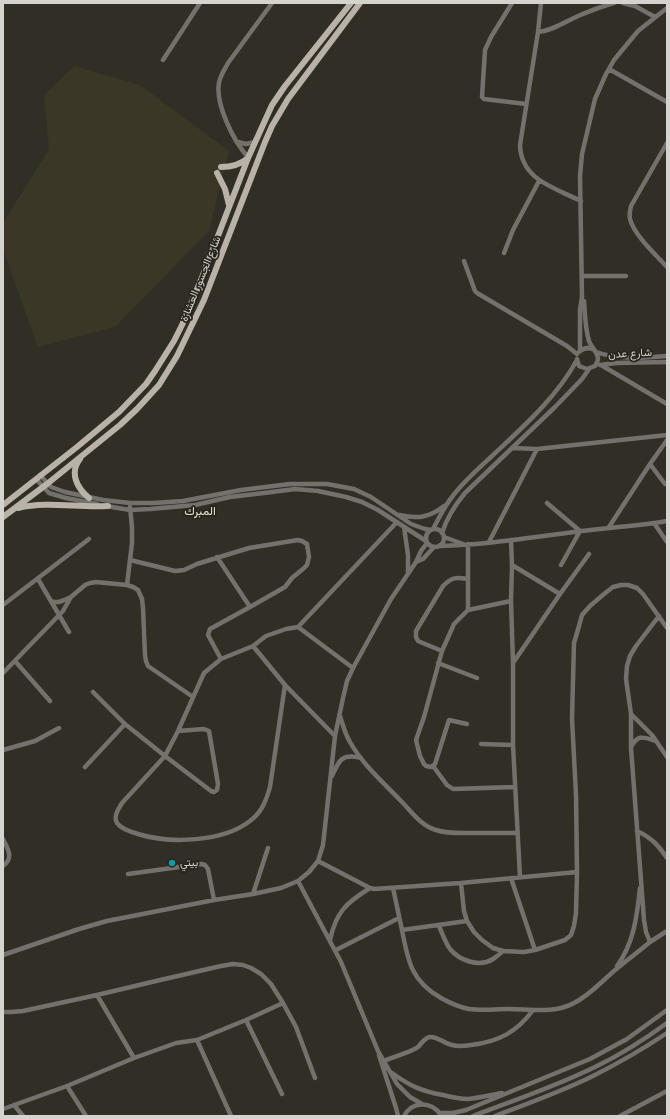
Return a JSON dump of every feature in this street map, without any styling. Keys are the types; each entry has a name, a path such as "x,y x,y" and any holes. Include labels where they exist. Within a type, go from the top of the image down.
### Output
{"main road":[{"name":"شارع الجسور العشارة","path":"3,505 119,412 146,384 174,341 182,325 201,280 248,157 269,112 282,90 351,3"},
{"name":"شارع الجسور العشارة","path":"3,517 45,486 120,425 159,385 187,337 204,300 265,142 279,113 360,3"},
{"path":"221,166 233,166 248,157"},
{"path":"218,173 225,189 229,206"},
{"path":"240,178 250,183"},
{"path":"237,186 246,192"},
{"path":"85,453 78,461 75,476 79,488 89,498"},
{"path":"14,509 37,505 85,507 108,506"}],"street":[{"path":"162,60 200,3"},
{"path":"248,157 242,150 228,125 218,95 219,83 228,63 272,3"},
{"path":"512,3 491,37 485,50 482,97 484,99 526,104"},
{"path":"541,3 520,153 526,166 539,181 581,201"},
{"path":"538,32 549,30 602,6 614,3"},
{"path":"623,3 635,6 655,16"},
{"path":"416,562 423,559 436,546 443,542 443,535 450,514 456,503 474,483 555,407 590,369 595,366 598,359 589,342 582,297 580,176 582,154 595,99 609,68 638,31 667,8"},
{"path":"609,68 667,102"},
{"path":"238,142 246,144 255,142"},
{"path":"667,142 632,206 630,219 636,231 647,246 667,266"},
{"path":"504,253 513,230 539,181"},
{"path":"464,261 477,293 579,353"},
{"path":"582,276 626,276"},
{"path":"3,956 79,929 107,921 281,888 298,881 309,872 318,861 324,838 335,736 347,680 391,599 416,562 427,542 426,536 452,497 472,475 546,404 570,373 579,353 580,309 582,297"},
{"path":"579,353 586,348 594,350"},
{"name":"شارع عدن","path":"594,350 614,357 637,358 667,356"},
{"path":"577,360 581,367 590,369"},
{"name":"شارع عدن","path":"595,366 623,362 667,362"},
{"path":"601,365 667,404"},
{"path":"512,448 537,449 667,435"},
{"path":"609,527 667,440"},
{"path":"489,542 537,449"},
{"path":"650,464 665,484"},
{"path":"38,477 50,493 130,510 184,506 230,497 287,490 331,493 362,502 436,546 511,540 609,527 654,524 667,521"},
{"path":"45,486 89,498 130,503 154,503 183,501 241,490 290,484 327,484 354,489 371,497 411,524 425,529 438,530 443,535 467,544"},
{"path":"127,585 132,527 130,503"},
{"path":"547,503 580,531"},
{"path":"396,514 424,517 436,513 446,506"},
{"path":"285,685 270,787 267,800 256,816 249,822 236,829 219,835 190,840 156,839 121,828 115,818 118,810 122,803 165,756 204,673 221,659 253,646 266,636 286,629 298,627 397,522"},
{"path":"654,524 667,542"},
{"path":"404,527 408,555 408,574"},
{"path":"561,565 580,531"},
{"path":"3,605 89,539"},
{"path":"130,560 175,572 217,557 249,548 298,540 307,544 309,557 307,565 285,586 210,629 208,635 221,659"},
{"path":"511,540 513,745 520,877"},
{"path":"467,544 468,610"},
{"path":"513,663 589,554"},
{"path":"217,557 250,607"},
{"path":"512,565 560,594"},
{"path":"442,652 418,641 416,631 443,586 454,578 468,579"},
{"path":"38,579 69,632"},
{"path":"51,601 60,602 71,597 85,585 96,582 127,585 138,590 142,599 145,655 148,666 193,697"},
{"path":"460,883 467,921 474,932 493,948 503,951 524,952 565,940 571,935 576,914 578,872 572,719 574,643 582,615 590,606 613,587 628,585 637,588 643,594 667,628"},
{"path":"3,673 62,611 71,597"},
{"path":"433,766 428,767 424,764 420,756 416,740 424,717 438,663 454,624 468,610 511,601"},
{"path":"650,942 646,932 644,920 631,748 631,714 626,679 627,666 630,656 659,616"},
{"path":"298,627 353,668"},
{"path":"253,646 285,685 335,736"},
{"path":"15,661 50,701"},
{"path":"438,663 477,678"},
{"path":"93,692 125,724 214,792 217,790 218,784 209,731 204,729 178,731"},
{"path":"340,714 347,736 361,758 380,780 426,826 444,833 517,833"},
{"path":"631,714 652,735 667,757"},
{"path":"433,766 436,762 448,721 450,719 467,724"},
{"path":"85,768 125,724"},
{"path":"3,750 35,741 59,728"},
{"path":"631,748 639,738 643,737 656,741"},
{"path":"481,744 513,745"},
{"path":"330,780 336,765 341,759 346,756 361,758"},
{"path":"433,766 447,785 454,789 515,787"},
{"path":"637,831 648,836 654,841 667,858"},
{"path":"3,839 9,852 7,863 3,866"},
{"path":"254,894 268,848"},
{"path":"318,861 370,888 393,888 460,883 578,872"},
{"path":"128,874 201,864 208,869 214,900"},
{"path":"511,878 535,950"},
{"path":"615,970 623,958 632,936 636,921 641,878"},
{"path":"298,881 336,950 378,1051 397,1084 405,1093 422,1104"},
{"path":"330,940 333,928 341,910 354,898 370,888"},
{"path":"393,888 409,963 413,970 422,984 431,993 459,1007 470,1009 533,1010 561,1008 572,1004 591,991 650,942 667,931"},
{"path":"336,950 399,918"},
{"path":"402,930 467,921"},
{"path":"439,926 450,949 464,960 472,962 486,962 492,960 503,951"},
{"path":"3,1012 23,1011 97,995 156,980 233,964 243,965 261,974 271,984 283,1002 296,1027 315,1078"},
{"path":"97,995 134,1058"},
{"path":"3,1109 67,1086 134,1058 176,1043 197,1040 246,1020 283,1002"},
{"path":"384,1061 414,1050 424,1040 431,1037 436,1038 446,1044 455,1046 484,1044 490,1042 515,1029 533,1010"},
{"path":"404,1116 410,1108 416,1105 422,1104 432,1106 441,1114 453,1113 466,1110 512,1092 578,1065 602,1053 626,1039 667,1010"},
{"path":"246,1020 282,1094"},
{"path":"477,1115 592,1069 628,1049 667,1023"},
{"path":"495,1116 590,1078 627,1058 667,1033"},
{"path":"197,1040 231,1116"},
{"path":"378,1051 398,1116"},
{"path":"390,1072 418,1089 456,1098 472,1098 512,1092"},
{"path":"67,1086 86,1116"},
{"path":"620,1116 667,1091"},
{"path":"14,1105 23,1116"}],"shaded area":[{"path":"74,66 140,85 229,151 209,231 115,327 38,347 3,250 3,223 49,149 44,95"}],"place":[{"name":"بيتي","path":"172,863"}],"district":[{"name":"المبرك","path":"200,512"}]}
